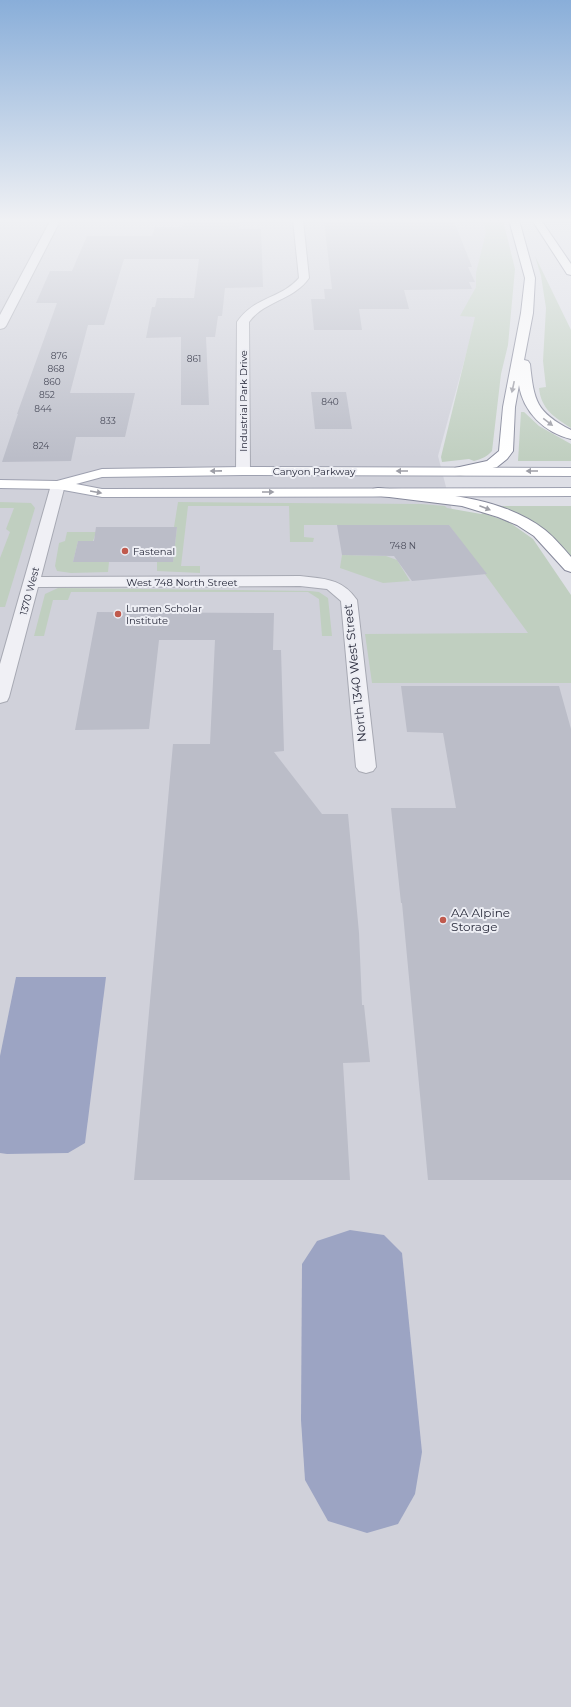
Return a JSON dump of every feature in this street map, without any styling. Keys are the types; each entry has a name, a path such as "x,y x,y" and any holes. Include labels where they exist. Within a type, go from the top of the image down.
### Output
{"main road":[{"path":"460,471 491,464 503,456 506,451 509,407 521,349 528,300"},
{"path":"521,349 529,401 538,413 548,422 571,435"},
{"name":"Canyon Parkway","path":"58,485 102,473 243,471 571,472"},
{"name":"Canyon Parkway","path":"0,484 58,485 102,493 571,492"},
{"path":"378,492 439,498 479,505 508,515 539,533 557,550 571,567"}],"street":[{"path":"0,326 14,300"},
{"name":"Industrial Park Drive","path":"243,471 243,322 246,316 257,307 272,300"},
{"name":"1370 West","path":"0,697 58,485"},
{"name":"West 748 North Street","path":"31,582 300,581 332,585"},
{"name":"North 1340 West Street","path":"332,585 349,600 366,767"}],"shaded area":[{"path":"0,300 481,300 438,456 454,518 571,675 571,1707 0,1707"}],"green space":[{"path":"469,300 512,300 508,345 501,374 492,451 484,458 474,461 469,459 442,462 441,457 475,317 460,316"},
{"path":"545,300 556,300 571,330 571,428 549,412 542,402 540,395 539,388 546,387 543,361 546,308"},
{"path":"521,412 524,412 539,426 571,444 571,461 518,461"},
{"path":"0,502 31,503 35,508 5,607 0,607 0,558 10,532 6,529 14,508 0,508"},
{"path":"178,502 421,504 445,506 447,508 481,514 483,513 509,522 533,539 571,595 571,683 372,683 365,634 528,633 449,525 304,525 304,537 314,538 313,542 290,542 289,506 188,506 181,566 200,566 200,573 157,571 157,562 173,562 177,527 174,527"},
{"path":"489,506 571,506 571,560"},
{"path":"67,532 96,532 93,541 78,541 73,562 109,562 108,572 71,573 57,571 55,566 59,543 65,541"},
{"path":"342,555 386,556 397,560 410,581 383,583 340,568"},
{"path":"58,588 319,592 328,598 332,636 322,636 319,599 308,592 71,592 68,600 53,600 44,636 34,636 45,594"}],"water":[{"path":"16,977 106,977 85,1143 68,1153 0,1153 0,1056"},
{"path":"350,1230 384,1235 402,1253 422,1452 415,1494 398,1524 367,1533 328,1521 305,1480 301,1420 302,1264 317,1241"}],"building":[{"path":"37,300 112,300 104,325 88,325 70,393 135,393 125,437 76,437 71,461 2,462 17,414 57,303 36,303"},
{"path":"157,300 224,300 222,316 218,316 215,337 206,337 209,405 181,405 181,337 146,338 152,307 155,307"},
{"path":"311,300 407,300 409,309 359,309 362,330 314,330"},
{"path":"311,392 346,392 352,429 315,429"},
{"path":"337,525 449,525 487,574 412,581 394,556 342,555"},
{"name":"Fastenal","path":"96,527 177,527 173,562 73,562 78,541 94,541"},
{"path":"97,612 274,613 273,650 281,650 284,751 274,752 322,814 348,814 359,933 362,1005 364,1005 370,1062 343,1063 350,1180 134,1180 173,744 210,744 215,640 159,640 149,729 75,730"},
{"path":"401,686 559,686 571,729 571,1180 428,1180 402,903 391,808 456,808 443,733 407,732"}],"place":[{"name":"Fastenal","path":"125,551"},
{"name":"Lumen Scholar Institute","path":"118,614"},
{"name":"AA Alpine Storage","path":"443,920"}]}
